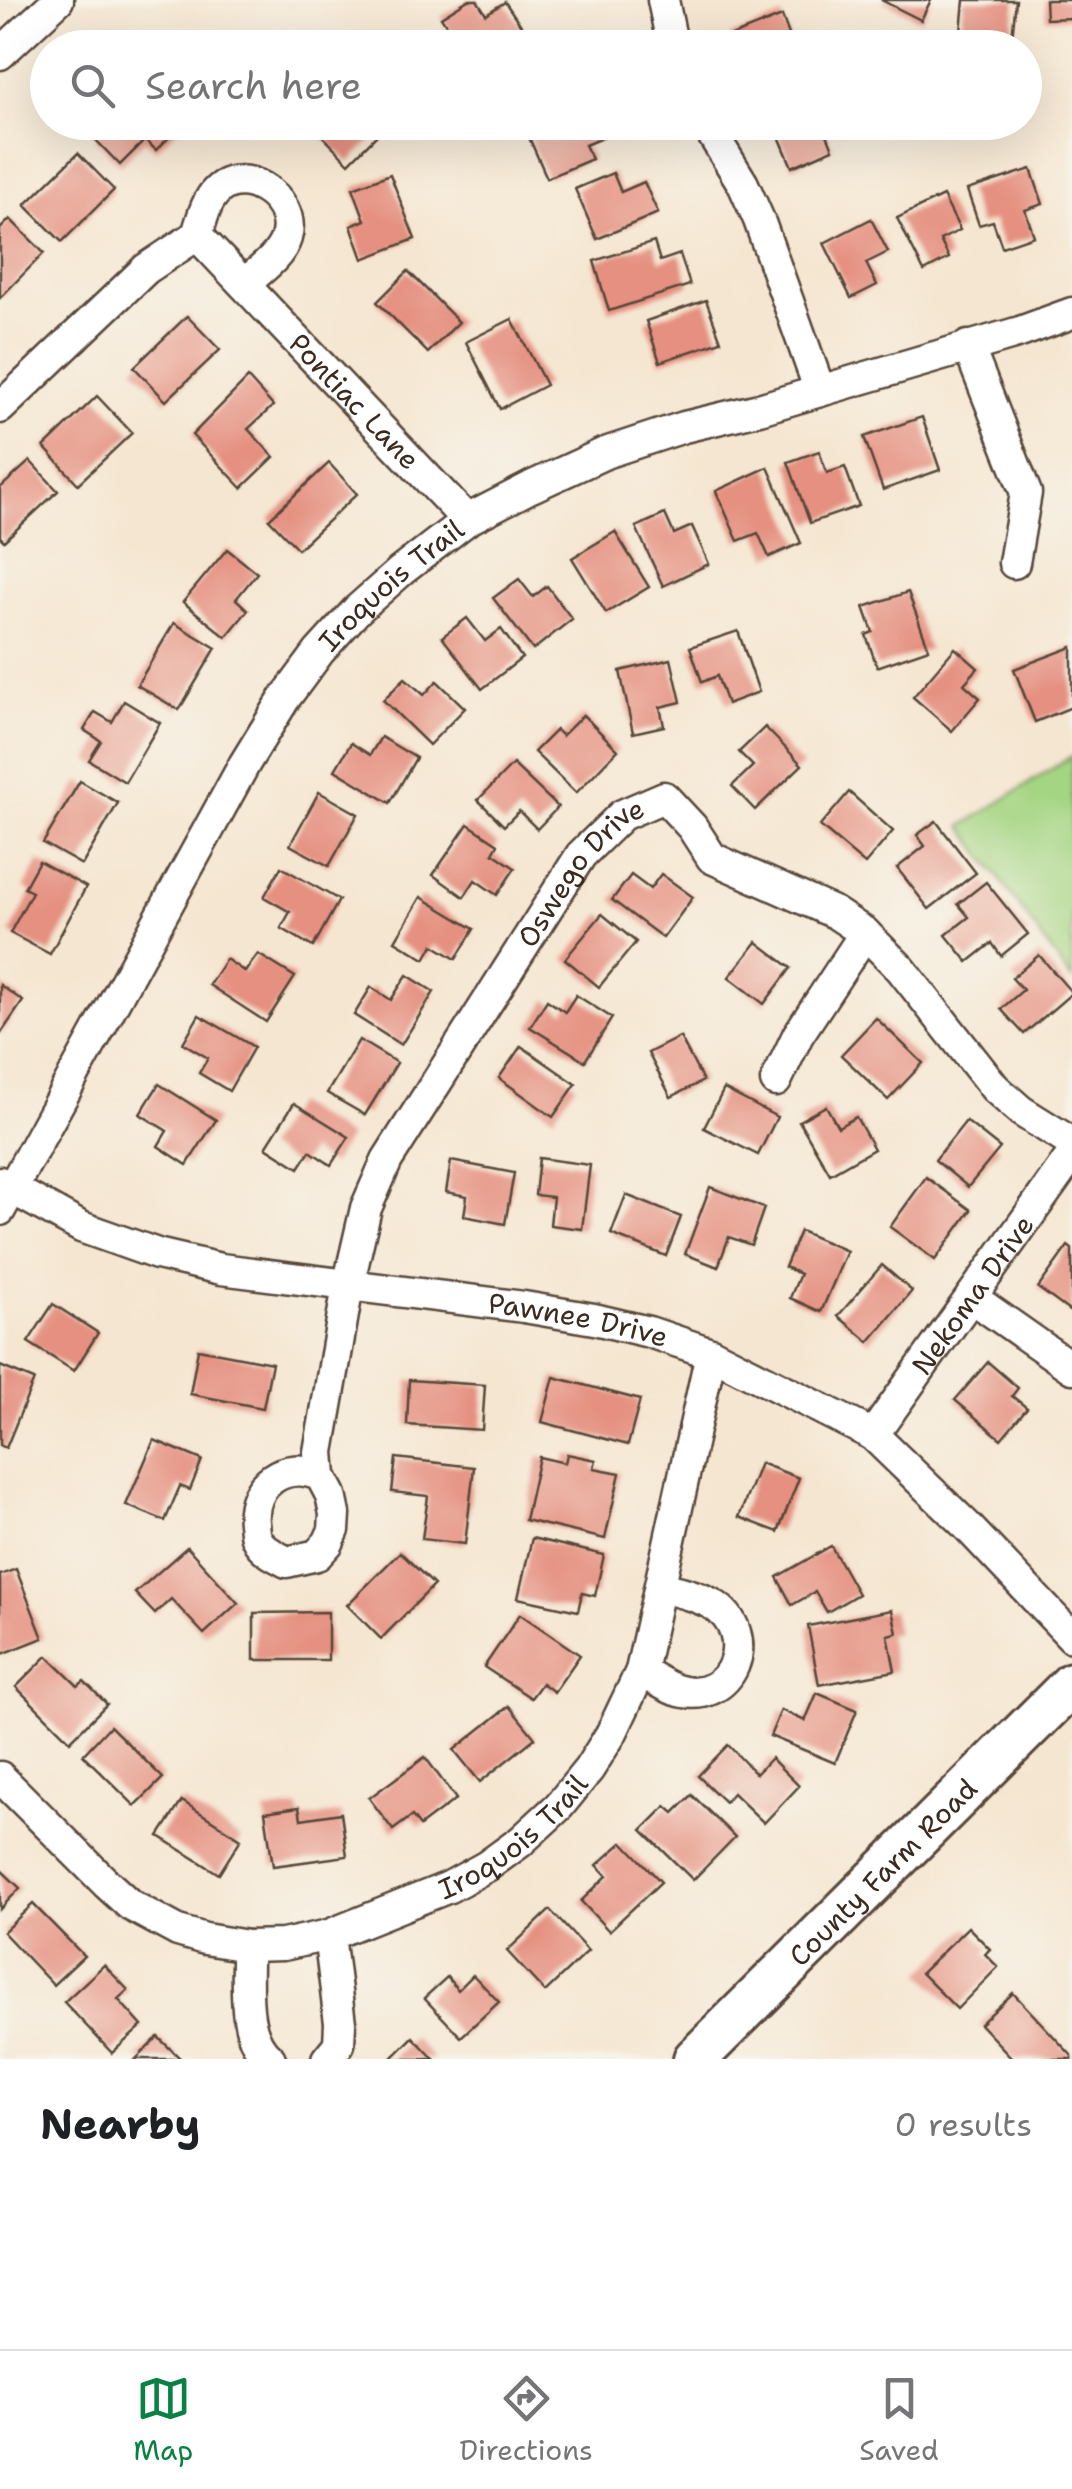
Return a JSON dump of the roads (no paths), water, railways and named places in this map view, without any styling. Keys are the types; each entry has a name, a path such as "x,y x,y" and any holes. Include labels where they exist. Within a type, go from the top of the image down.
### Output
{"main road":[{"name":"County Farm Road","path":"694,2059 1072,1684"}],"street":[{"path":"0,54 58,0"},
{"path":"663,0 669,30"},
{"path":"716,140 743,184 758,220 820,391"},
{"path":"0,408 146,269 197,235 212,195 228,182 250,180 268,190 284,208 288,226 279,252 244,284"},
{"name":"Pontiac Lane","path":"197,235 467,520"},
{"name":"Iroquois Trail","path":"4,1193 284,698 357,610 401,571 467,520 605,453 1020,332 1072,313"},
{"path":"968,346 1026,494 1014,562"},
{"name":"Oswego Drive","path":"348,1286 366,1208 387,1160 566,876 600,835 622,816 664,797 692,827 712,858 835,912 865,933 901,968 995,1088 1021,1111 1072,1143"},
{"path":"776,1080 798,1035 865,933"},
{"name":"Nekoma Drive","path":"872,1435 1072,1155"},
{"name":"Pawnee Drive","path":"4,1193 81,1227 158,1254 221,1269 524,1307 649,1332 711,1353 872,1435 967,1526 1072,1637"},
{"path":"321,1476 319,1452 348,1286"},
{"path":"970,1297 1072,1368"},
{"name":"Iroquois Trail","path":"0,1777 130,1905 178,1931 205,1940 247,1946 282,1945 328,1935 449,1888 487,1866 559,1806 589,1769 612,1734 642,1671 711,1353"},
{"path":"642,1671 676,1690 697,1692 714,1689 734,1668 736,1634 726,1618 714,1605 660,1587"},
{"path":"327,2059 338,2044 340,2023 328,1935"},
{"path":"247,1946 252,2030 262,2052 270,2059"}]}
